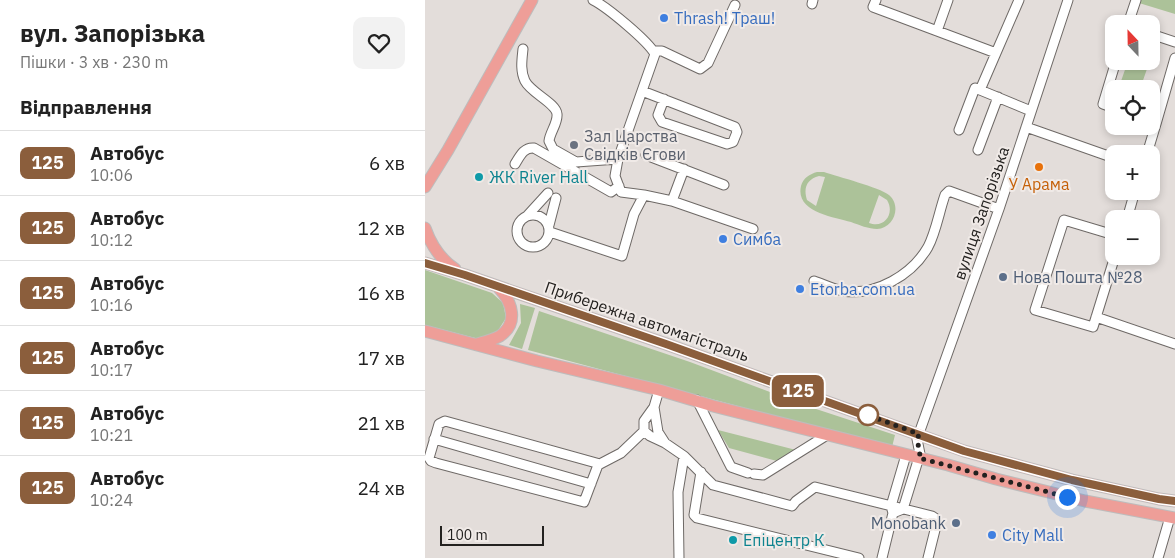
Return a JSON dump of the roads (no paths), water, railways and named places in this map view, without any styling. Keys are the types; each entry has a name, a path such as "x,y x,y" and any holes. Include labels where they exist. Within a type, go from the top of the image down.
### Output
{"main road":[{"path":"425,187 448,150 531,0"},
{"path":"425,228 430,242 437,253 445,262 465,275"},
{"name":"Прибережна автомагістраль","path":"425,263 497,286 964,451 1072,480 1175,501"},
{"path":"477,344 498,337 509,327 512,313 511,306 506,296 497,286"},
{"path":"425,331 1085,501 1172,517"}],"street":[{"path":"876,0 873,7 996,53"},
{"path":"937,31 948,0"},
{"path":"1019,0 980,90 1031,111"},
{"name":"вулиця Запорізька","path":"903,509 919,458 920,450 917,441 919,434 999,209 1068,0"},
{"path":"1131,15 1136,0"},
{"path":"599,1 655,54 618,159 615,176 621,192 672,201 753,230"},
{"path":"653,51 662,51 700,69 708,63 735,5"},
{"path":"1160,37 1175,42"},
{"path":"523,49 522,68 524,80 530,89 554,106 557,114 549,141 553,148 576,162 618,159"},
{"path":"1160,104 1175,58"},
{"path":"959,130 975,88"},
{"path":"642,91 735,127 737,132 733,142 727,144 662,122 658,116 664,100"},
{"path":"978,150 998,97"},
{"path":"1026,127 1105,155"},
{"path":"515,164 524,150 534,148 611,192 619,186"},
{"path":"646,155 724,185"},
{"path":"672,201 684,170"},
{"path":"814,281 843,291 867,291 891,282 913,267 928,246 945,195 949,191 999,209"},
{"path":"548,193 522,220 517,228 519,239 523,243 533,247 538,246 548,238 557,198"},
{"path":"527,216 539,216 545,220 549,228 622,256 634,214 644,195"},
{"path":"1105,232 1064,220 1035,310 1093,327 1112,265"},
{"path":"1096,317 1175,344"},
{"path":"600,464 445,421 439,424 429,458 436,463 582,502 586,500 596,468 621,453 644,432 644,421 654,406 659,390"},
{"path":"697,400 731,467 751,473 763,475 827,435"},
{"path":"654,406 659,432 665,443"},
{"path":"644,432 684,456 713,485 792,506 815,487 892,510 903,509 935,518 937,522 928,558"},
{"path":"434,439 591,484"},
{"path":"882,558 906,455"},
{"path":"679,558 678,492 684,456"},
{"path":"701,472 695,517 859,558"},
{"path":"1158,558 1172,517"}],"place":[{"name":"Thrash! Траш!","path":"664,18"},
{"name":"Зал Царства Свідків Єгови","path":"574,145"},
{"name":"У Арама","path":"1039,167"},
{"name":"ЖК River Hall","path":"479,177"},
{"name":"Симба","path":"723,239"},
{"name":"Нова Пошта №28","path":"1003,277"},
{"name":"Etorba.com.ua","path":"800,289"},
{"name":"Monobank","path":"956,523"},
{"name":"City Mall","path":"992,535"},
{"name":"Епіцентр К","path":"733,540"}]}
